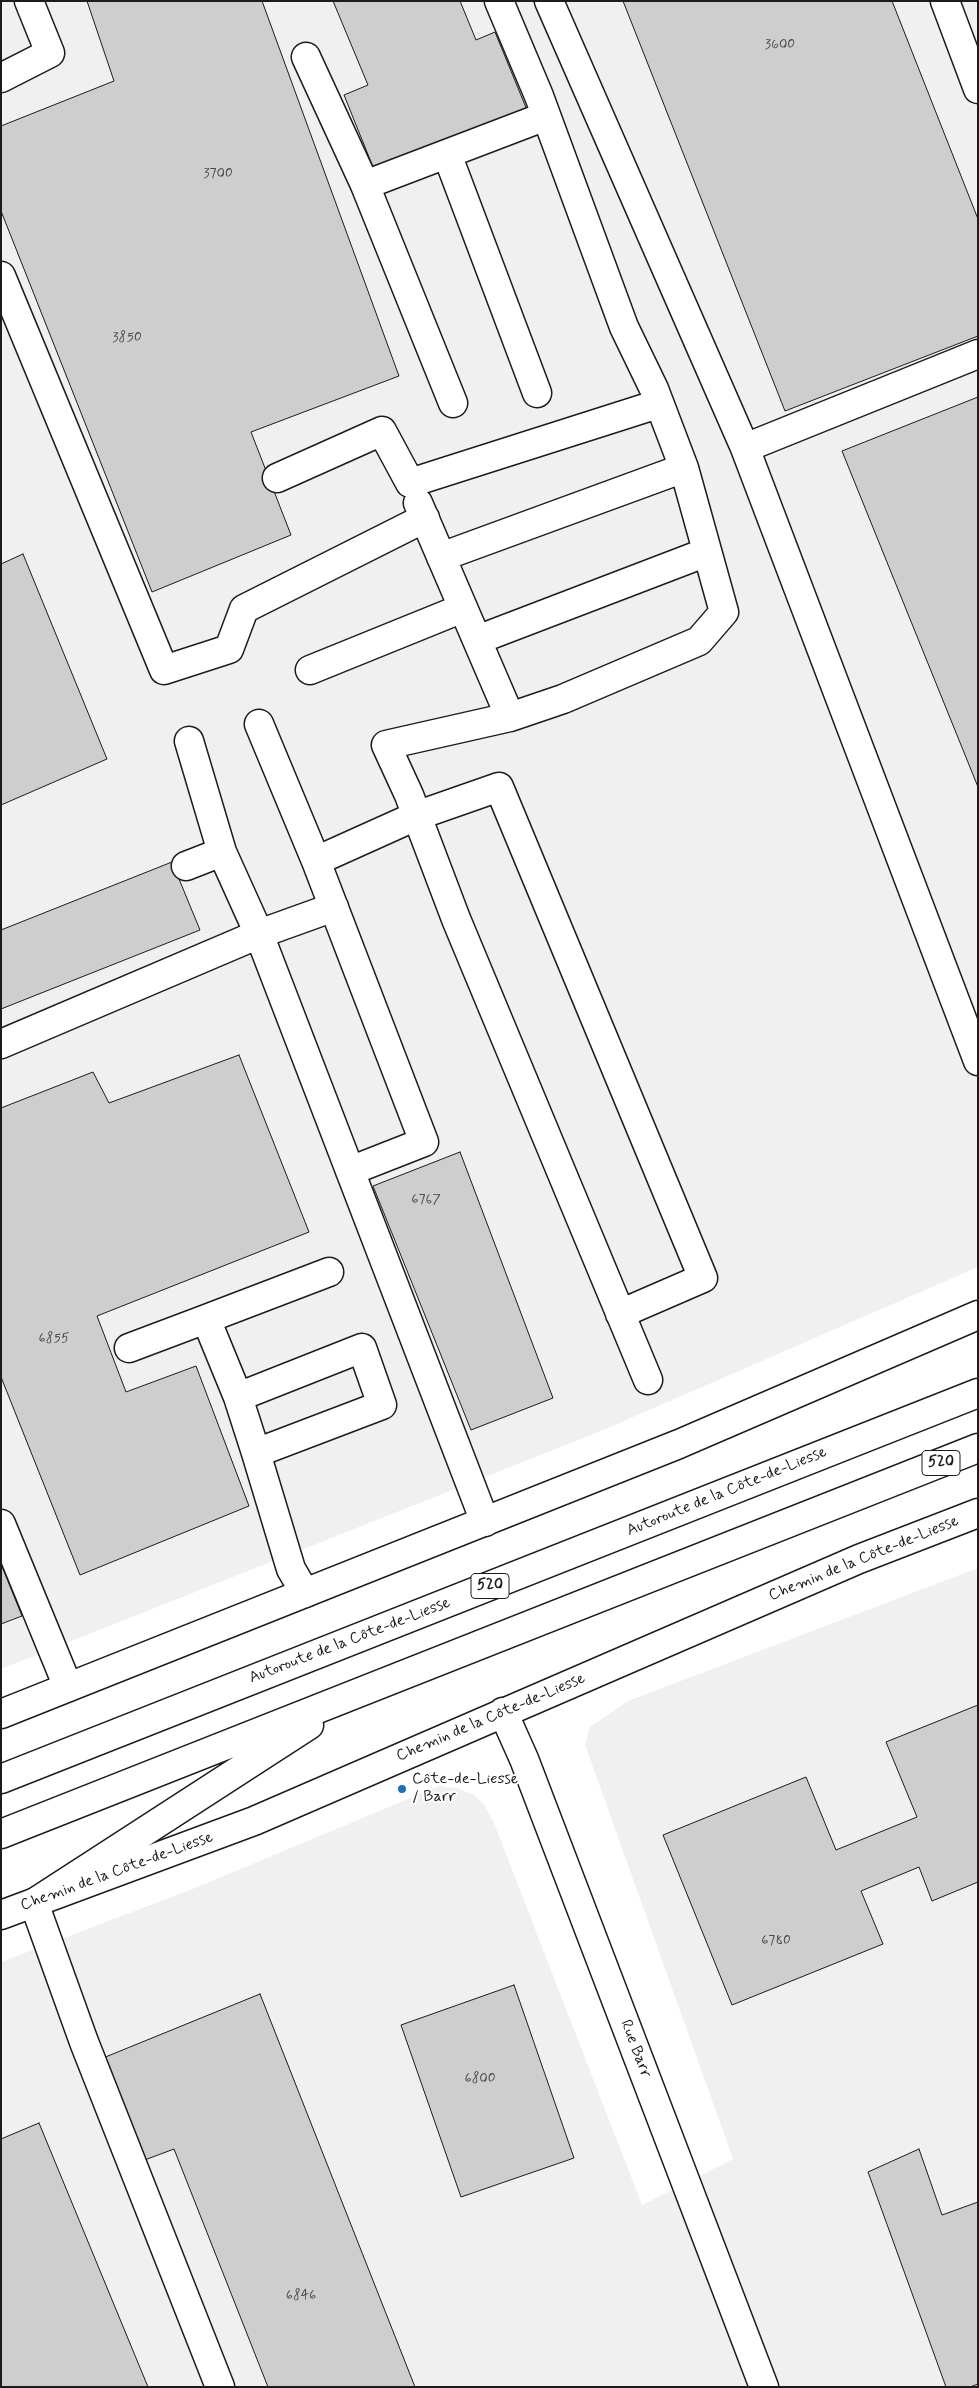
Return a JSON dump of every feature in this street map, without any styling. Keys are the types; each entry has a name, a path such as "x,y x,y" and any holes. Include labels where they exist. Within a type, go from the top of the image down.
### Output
{"main road":[{"path":"1,78 50,53 29,1"},
{"path":"499,1 546,116 624,327 654,389 658,404 684,468 724,612 699,641 563,699 510,717 386,745 416,816 459,928 648,1380"},
{"path":"549,1 745,448 978,1061"},
{"path":"945,1 978,89"},
{"path":"306,57 365,185 453,403"},
{"path":"365,185 546,116"},
{"path":"448,154 537,393"},
{"path":"1,276 164,670 229,650 244,609 425,518"},
{"path":"745,448 978,354"},
{"path":"410,483 658,404"},
{"path":"277,478 382,431 410,483 510,717"},
{"path":"441,557 684,468"},
{"path":"477,640 707,552"},
{"path":"310,670 463,608"},
{"path":"259,724 334,907 424,1142 350,1171"},
{"path":"189,742 222,852 259,934 485,1522"},
{"path":"316,862 416,816 499,787 703,1278 620,1314"},
{"path":"186,866 222,852"},
{"path":"1,1044 259,934 334,907"},
{"path":"129,1348 328,1272"},
{"path":"1,1714 736,1420 978,1314"},
{"path":"206,1318 238,1397 291,1569 305,1593"},
{"path":"238,1397 362,1348 382,1405 256,1453"},
{"name":"Autoroute de la Côte-de-Liesse","path":"1,1779 978,1392"},
{"name":"520","path":"1,1834 978,1448"},
{"name":"Chemin de la Côte-de-Liesse","path":"1,1915 254,1821 859,1559 978,1513"},
{"path":"1,1524 68,1687"},
{"path":"220,2387 88,2051 34,1903 359,1692"},
{"name":"Rue Barr","path":"502,1712 524,1759 764,2387"}],"shaded area":[{"path":"1,1 978,1 978,1267 601,1431 1,1669"},
{"path":"978,1568 978,2387 1,2387 1,1962 195,1888 439,1786 456,1788 474,1795 484,1804 494,1823 642,2205 733,2159 585,1745 590,1727 628,1701"}],"building":[{"path":"87,1 262,1 399,376 251,432 291,535 152,592 1,211 1,126 114,81"},
{"path":"333,1 460,1 476,40 495,32 527,110 375,172 344,95 368,85"},
{"path":"623,1 892,1 978,219 978,336 785,411"},
{"path":"978,397 978,787 842,451"},
{"path":"23,554 107,759 1,805 1,564"},
{"path":"172,862 200,930 1,1009 1,930"},
{"path":"239,1055 309,1232 97,1316 126,1392 196,1366 249,1506 80,1575 1,1377 1,1108 93,1072 109,1103"},
{"path":"460,1152 553,1398 471,1430 373,1186"},
{"path":"1,1564 22,1616 1,1624"},
{"path":"978,1705 978,1882 932,1901 919,1867 861,1891 883,1944 732,2005 663,1835 806,1777 836,1850 917,1817 886,1742"},
{"path":"514,1985 574,2158 461,2197 401,2025"},
{"path":"260,1994 415,2387 268,2387 174,2149 142,2161 103,2058"},
{"path":"39,2123 148,2387 1,2387 1,2139"},
{"path":"919,2149 942,2215 978,2202 978,2384 970,2387 946,2387 868,2172"}],"place":[{"name":"Côte-de-Liesse / Barr","path":"402,1789"}]}
